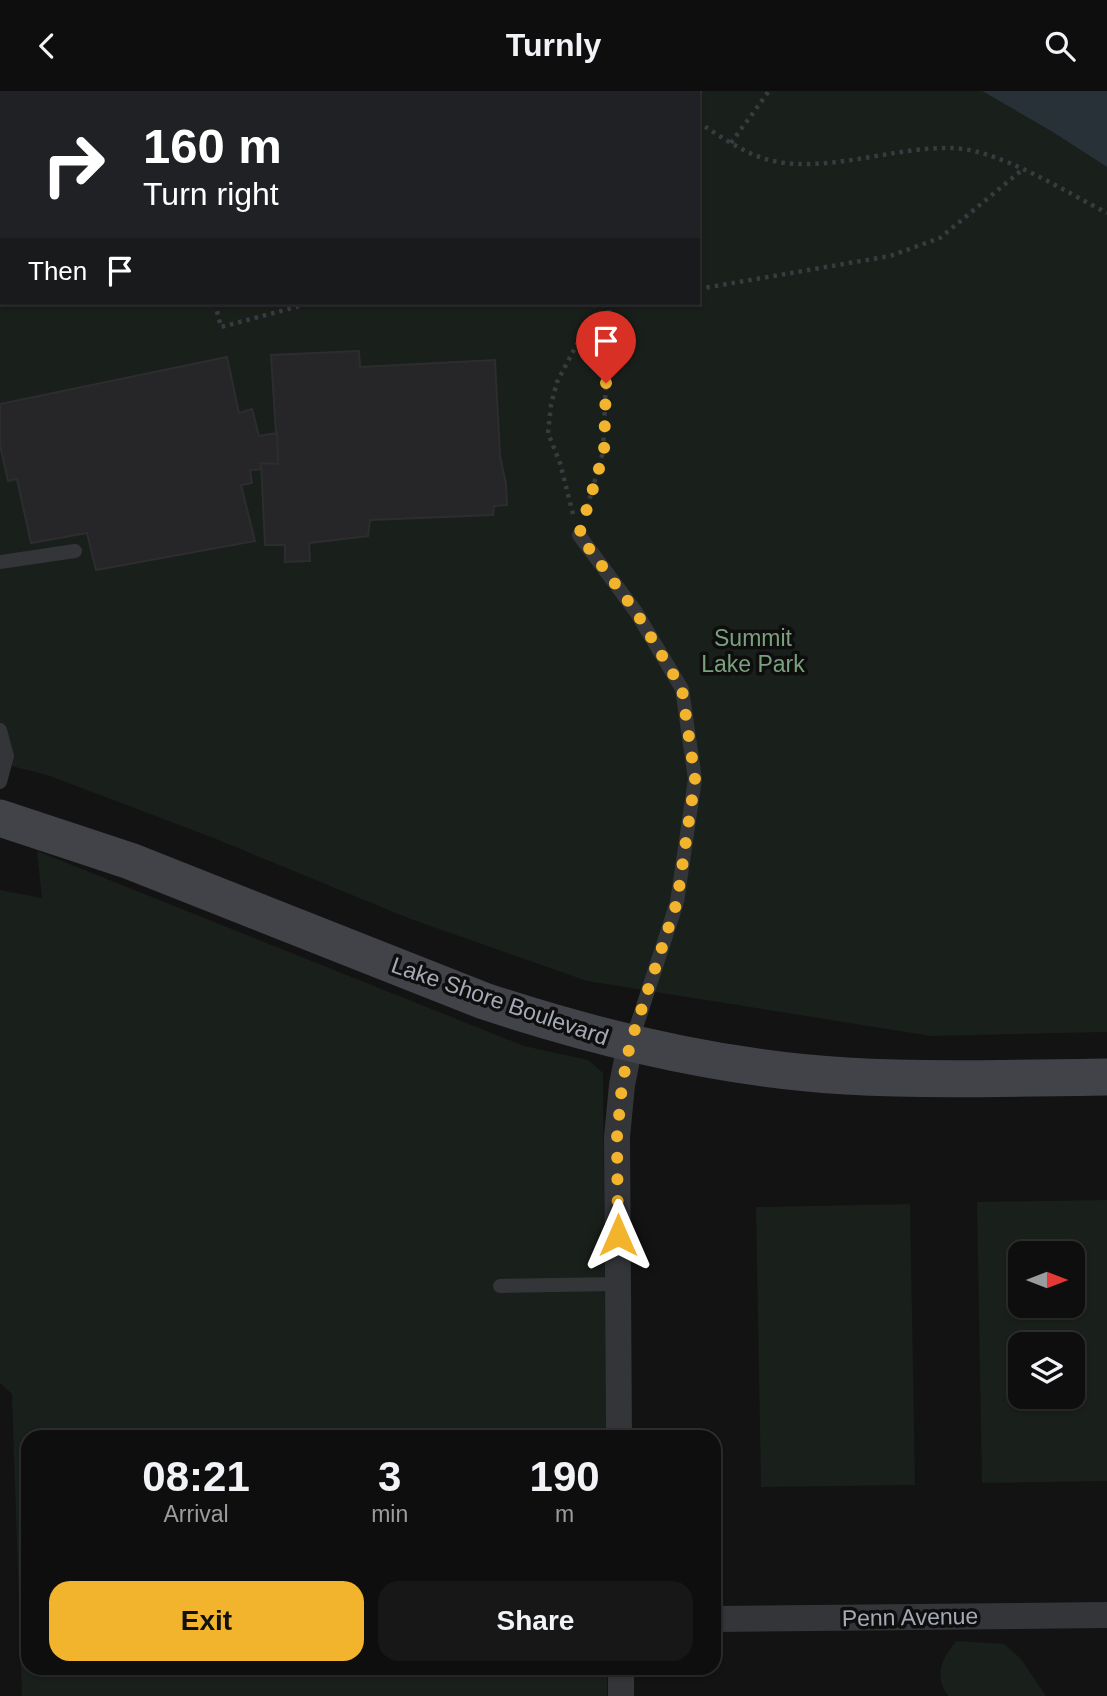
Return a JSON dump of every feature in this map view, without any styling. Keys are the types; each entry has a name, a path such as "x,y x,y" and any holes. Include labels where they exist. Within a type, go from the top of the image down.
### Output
{"main road":[{"name":"Lake Shore Boulevard","path":"0,818 130,861 485,1000 553,1023 630,1044 747,1066 846,1076 1107,1077"}],"street":[{"path":"619,1430 617,1137 622,1085 630,1044"},
{"name":"Penn Avenue","path":"721,1619 1107,1615"},
{"path":"621,1675 621,1696"}],"lane":[{"path":"579,535 636,612 682,689 695,779 677,902 630,1044"},
{"path":"0,562 75,551"},
{"path":"0,730 8,756 0,782"},
{"path":"500,1286 618,1285"}],"path":[{"path":"731,143 769,91"},
{"path":"700,123 731,143 768,160 807,164 950,148 984,153 1107,213"},
{"path":"700,289 890,256 940,238 1022,170"},
{"path":"216,305 221,327 304,305"},
{"path":"579,535 604,452 609,305"},
{"path":"579,535 560,463 548,433 551,405 557,382 577,345 608,313"}],"green space":[{"name":"Summit Lake Park","path":"700,91 982,91 1107,167 1107,1032 931,1036 587,981 408,918 216,839 50,776 0,763 0,305 700,305"},
{"path":"37,851 524,1046 588,1060 603,1073 606,1430 21,1430 21,1666 12,1394 0,1383 0,890 42,898"},
{"path":"1107,1200 1107,1481 982,1483 977,1202"},
{"path":"910,1204 915,1485 761,1487 756,1207"},
{"path":"956,1641 1004,1644 1021,1659 1046,1696 948,1696 940,1673 947,1654"},
{"path":"21,1675 607,1675 607,1696 22,1696"}],"shaded area":[{"path":"982,91 1107,91 1107,167 1051,131"}],"building":[{"path":"359,351 360,367 495,360 500,456 507,505 494,506 493,515 370,520 368,536 309,543 310,561 285,562 285,545 265,545 261,463 278,464 271,355"},
{"path":"227,357 239,413 252,409 259,436 277,433 278,464 261,463 261,469 250,470 252,483 241,485 255,541 96,570 87,533 31,543 17,479 8,481 0,445 0,404"}],"route":[{"path":"606,383 604,452 579,535 636,612 682,689 695,779 677,902 630,1044 622,1085 617,1137 618,1235"}]}
